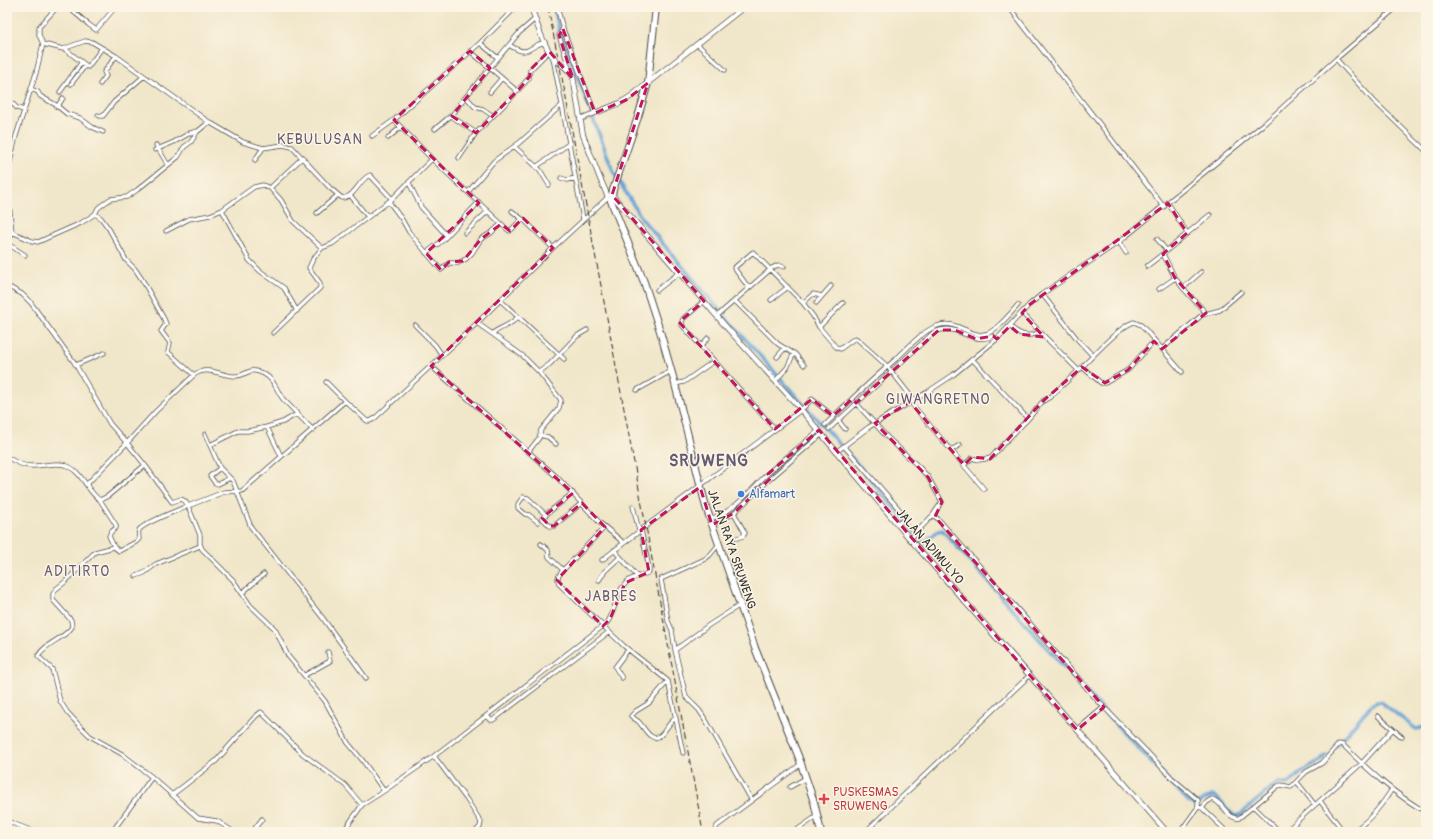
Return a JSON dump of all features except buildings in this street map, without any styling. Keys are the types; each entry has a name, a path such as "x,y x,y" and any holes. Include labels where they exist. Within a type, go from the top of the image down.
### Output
{"highway":[{"path":"610,198 648,83 656,7"},
{"name":"JALAN RAYA SRUWENG","path":"610,198 648,293 675,384 700,487 711,522 755,648 806,778 814,802 821,832"}],"street":[{"path":"7,175 8,160 31,89 43,44 39,35 39,28 57,7"},
{"path":"68,7 96,30 113,10"},
{"path":"372,136 394,120 480,42 516,7"},
{"path":"531,7 549,51 558,62 570,71"},
{"path":"557,7 570,71"},
{"path":"580,119 626,100 744,7"},
{"path":"1009,7 1164,207"},
{"path":"898,524 904,519 882,488 840,448 875,423 936,387 997,339 1042,294 1119,242 1164,207 1265,123 1336,59 1397,7"},
{"path":"435,130 451,116 509,45 524,28 535,19"},
{"path":"562,30 592,114"},
{"path":"65,49 87,40 116,56 209,122 243,142 263,148 288,145 295,149 338,195 344,198 350,195 370,175 391,200 409,232 439,269 442,269 449,263 458,263 466,259 480,239 490,235 501,224"},
{"path":"480,42 498,58"},
{"path":"509,45 519,51 524,51 531,50 538,44 545,42"},
{"path":"43,44 65,49 83,64 89,66 102,48"},
{"path":"697,44 725,70"},
{"path":"470,51 517,91"},
{"path":"459,158 476,133 517,91 529,77 530,70 549,51"},
{"path":"100,84 106,76 104,72 116,56"},
{"path":"553,57 583,219"},
{"path":"1336,59 1374,101 1426,152"},
{"path":"71,84 83,64"},
{"path":"60,92 83,64"},
{"name":"JALAN ADIMULYO","path":"570,71 574,82 584,135 591,156 610,198 704,302 778,378 821,432 840,448 898,524 912,537 1167,832"},
{"path":"98,115 102,116 116,100 144,76"},
{"path":"490,92 502,78"},
{"path":"31,89 38,92 41,97 67,114 80,118 95,129 103,132"},
{"path":"7,98 17,108 24,110"},
{"path":"57,107 63,98"},
{"path":"465,98 468,99 473,105 483,109 493,116"},
{"path":"468,192 492,164 503,154 515,147 562,105"},
{"path":"451,116 476,133"},
{"path":"394,120 432,159 508,230 510,231 522,219"},
{"path":"10,229 32,241 38,242 81,223 95,214 104,202 114,198 129,196 179,156 183,148 191,142 199,131 209,122"},
{"path":"388,138 401,128"},
{"path":"168,165 156,148 199,131"},
{"path":"536,167 570,143"},
{"path":"515,147 536,167 549,185"},
{"path":"255,160 263,148"},
{"path":"270,188 303,157"},
{"path":"273,333 320,288 320,283 309,268 313,259 322,248 332,244 391,200 432,159"},
{"path":"561,178 567,180 575,178"},
{"path":"409,182 421,207 447,236"},
{"path":"7,183 10,229 8,245 25,255"},
{"path":"166,231 189,218 210,215 222,210 252,187 259,185 270,188 281,200 294,221 322,248"},
{"path":"317,213 338,195"},
{"path":"350,195 368,217"},
{"path":"326,382 365,420 370,421 477,323 583,219 610,198"},
{"path":"426,253 447,236 478,202"},
{"path":"1168,203 1187,233"},
{"path":"222,210 249,260 260,271 284,288 297,311"},
{"path":"465,233 488,211"},
{"path":"512,211 525,220 553,248"},
{"path":"95,214 101,218 109,229 126,260 135,269 143,281 164,319 166,324 161,331 170,343 168,352 194,375"},
{"path":"1147,266 1210,215"},
{"path":"1157,239 1167,251"},
{"path":"1119,242 1126,253"},
{"path":"749,288 734,267 753,252 803,303 819,327 838,349 856,339 887,366 914,400"},
{"path":"1163,254 1175,278 1206,313"},
{"path":"718,315 771,269 778,265 784,267"},
{"path":"1183,288 1201,272"},
{"path":"657,290 679,273"},
{"path":"1159,288 1175,278"},
{"path":"7,286 22,294 29,301 76,365 107,419 145,466 170,501 173,502 182,499 188,506 200,535 200,546 229,576 250,605 276,629 288,656 326,701 348,743 384,791"},
{"path":"816,302 831,286"},
{"path":"771,300 788,287"},
{"path":"1162,349 1202,315 1220,310 1241,292"},
{"path":"803,303 813,294 822,296"},
{"path":"1042,294 1078,340 1094,356"},
{"path":"500,300 564,359"},
{"path":"735,301 775,341 794,353 804,365"},
{"path":"704,302 684,318 682,322 684,327 775,429"},
{"path":"819,327 844,303"},
{"path":"825,425 909,346 937,325 946,324 956,327 967,336 992,334 1018,306"},
{"path":"1022,313 1073,366 1081,368 1101,383 1105,383 1128,370 1154,341"},
{"path":"493,333 502,327 513,323 518,317"},
{"path":"964,465 972,458 979,460 991,458 1043,401 1050,397 1131,322 1136,322 1141,325 1182,372"},
{"path":"477,323 493,333 523,356 539,372 561,400 560,406 541,430 540,435 528,452"},
{"path":"415,325 435,345 442,355"},
{"path":"937,325 938,330"},
{"path":"1010,326 1020,334 1032,335 1040,332"},
{"path":"829,429 930,335 938,330 956,327"},
{"path":"539,372 578,335 587,330"},
{"path":"992,334 997,339"},
{"path":"701,346 708,338"},
{"path":"909,346 913,350"},
{"path":"777,357 785,348"},
{"path":"76,365 104,353"},
{"path":"778,378 787,368 794,353"},
{"path":"972,359 1028,419"},
{"path":"675,384 684,382 714,361"},
{"path":"431,366 557,477 605,527 624,543"},
{"path":"87,484 127,443 156,410 200,371 205,370 234,376 239,376 248,371 262,373 274,382 282,399 312,430"},
{"path":"637,390 671,371"},
{"path":"602,560 802,410 812,398 833,416"},
{"path":"852,399 928,477 942,502 934,516 912,537"},
{"path":"7,457 28,466 53,464 65,466 79,474 95,496 100,500 116,525 116,528 111,532 110,536 115,549 119,551 139,539 139,531 142,528 188,506 222,493 237,492 244,489 345,401"},
{"path":"910,402 984,489"},
{"path":"210,445 238,431 248,431 267,427 283,422 297,414"},
{"path":"838,420 845,429"},
{"path":"267,427 281,456"},
{"path":"711,522 732,508 768,474 821,432"},
{"path":"711,522 734,512 821,432"},
{"path":"205,434 220,468 226,476 230,478 237,492 251,527 322,616 366,678"},
{"path":"540,435 548,437 556,444"},
{"path":"951,450 960,445"},
{"path":"100,500 108,496 145,466"},
{"path":"220,468 210,476 215,483 218,484 230,478"},
{"path":"768,474 771,478"},
{"path":"534,525 573,493"},
{"path":"538,522 518,508 518,504 523,497 528,498 546,515"},
{"path":"542,518 550,526 554,526 582,503"},
{"path":"342,832 362,805 434,756 603,626 610,619 622,586 628,580 646,574 649,570 633,506"},
{"path":"734,512 745,533 743,536 737,538"},
{"path":"934,516 1103,709 1227,832"},
{"path":"605,527 563,570 557,580 560,586 628,650 668,681 683,752"},
{"path":"541,544 548,550 549,557 563,570"},
{"path":"719,544 705,559 661,579 668,621 672,630 686,697 698,710 706,722 752,800"},
{"path":"136,576 144,573 156,564 200,546"},
{"path":"114,547 99,551 92,555 55,592 53,596 54,600 71,620 72,625 66,634 47,647 38,656 52,669 60,701 77,723 90,736 122,754 152,777 198,818 217,821 234,832"},
{"path":"614,550 637,576"},
{"path":"599,580 605,571 620,557"},
{"path":"242,593 264,574"},
{"path":"675,650 713,622 740,605"},
{"path":"487,716 493,720 609,632"},
{"path":"622,678 615,668 628,650"},
{"path":"305,675 330,661 328,652"},
{"path":"563,656 569,663"},
{"path":"554,663 560,670"},
{"path":"865,832 1030,675"},
{"path":"668,681 649,703 631,716 639,722 647,734 656,737 660,735 676,718"},
{"path":"1078,730 1103,709"},
{"path":"172,795 216,761 254,717 261,712 303,754 345,785 362,805"},
{"path":"1378,716 1402,737"},
{"path":"1285,832 1362,763 1393,729"},
{"path":"1180,832 1200,806 1212,798 1219,802 1232,817 1236,819 1242,816 1278,786 1282,785 1291,787 1306,772 1322,763 1339,744 1343,745 1392,789 1426,812"},
{"path":"434,756 467,800 481,822 480,827 475,832"},
{"path":"714,832 717,826 801,764"},
{"path":"112,832 152,777"},
{"path":"790,787 806,778"},
{"path":"1297,782 1315,805"},
{"path":"1351,832 1359,827 1369,817 1383,802 1392,789"},
{"path":"1320,801 1344,832"},
{"path":"1253,806 1280,832"},
{"path":"794,832 817,816"},
{"path":"252,832 262,819"},
{"path":"7,821 35,832"}],"highlighted area":[{"path":"563,29 595,113 626,100 648,83 612,195 704,301 679,322 775,429 812,399 833,416 852,399 856,403 939,330 955,330 976,339 993,336 997,339 1010,326 1019,334 1044,337 1022,313 1029,305 1168,203 1187,233 1163,254 1175,278 1206,313 1162,349 1154,341 1128,370 1105,383 1082,367 1043,401 990,459 972,457 964,465 910,402 875,423 928,477 942,502 935,517 1104,707 1077,730 819,430 768,474 771,478 734,513 712,525 700,487 641,530 649,572 625,583 610,619 603,626 557,580 605,527 582,503 554,526 550,526 542,518 573,493 431,366 553,248 523,218 510,231 501,224 481,239 463,261 449,262 441,270 426,253 479,203 394,120 470,51 490,68 452,116 476,133 521,87 530,76 530,70 549,51 573,79 559,35"}],"waterway":[{"path":"554,7 559,30 614,173 642,219 728,320 865,473 923,542 938,531 942,530 1097,704 1189,802 1195,805 1207,798 1215,796 1233,815 1236,816 1241,814 1270,789 1279,783 1290,783 1303,771 1321,761 1326,756"},
{"path":"1336,746 1371,705 1376,702 1381,702 1416,729 1426,728"}],"railway":[{"path":"548,7 703,832"}],"place":[{"name":"Alfamart","path":"741,494"},
{"name":"PUSKESMAS SRUWENG","path":"824,799"}],"district":[{"name":"KEBULUSAN","path":"320,139"},
{"name":"GIWANGRETNO","path":"938,399"},
{"name":"SRUWENG","path":"709,460"},
{"name":"ADITIRTO","path":"77,571"},
{"name":"JABRES","path":"611,596"}]}
